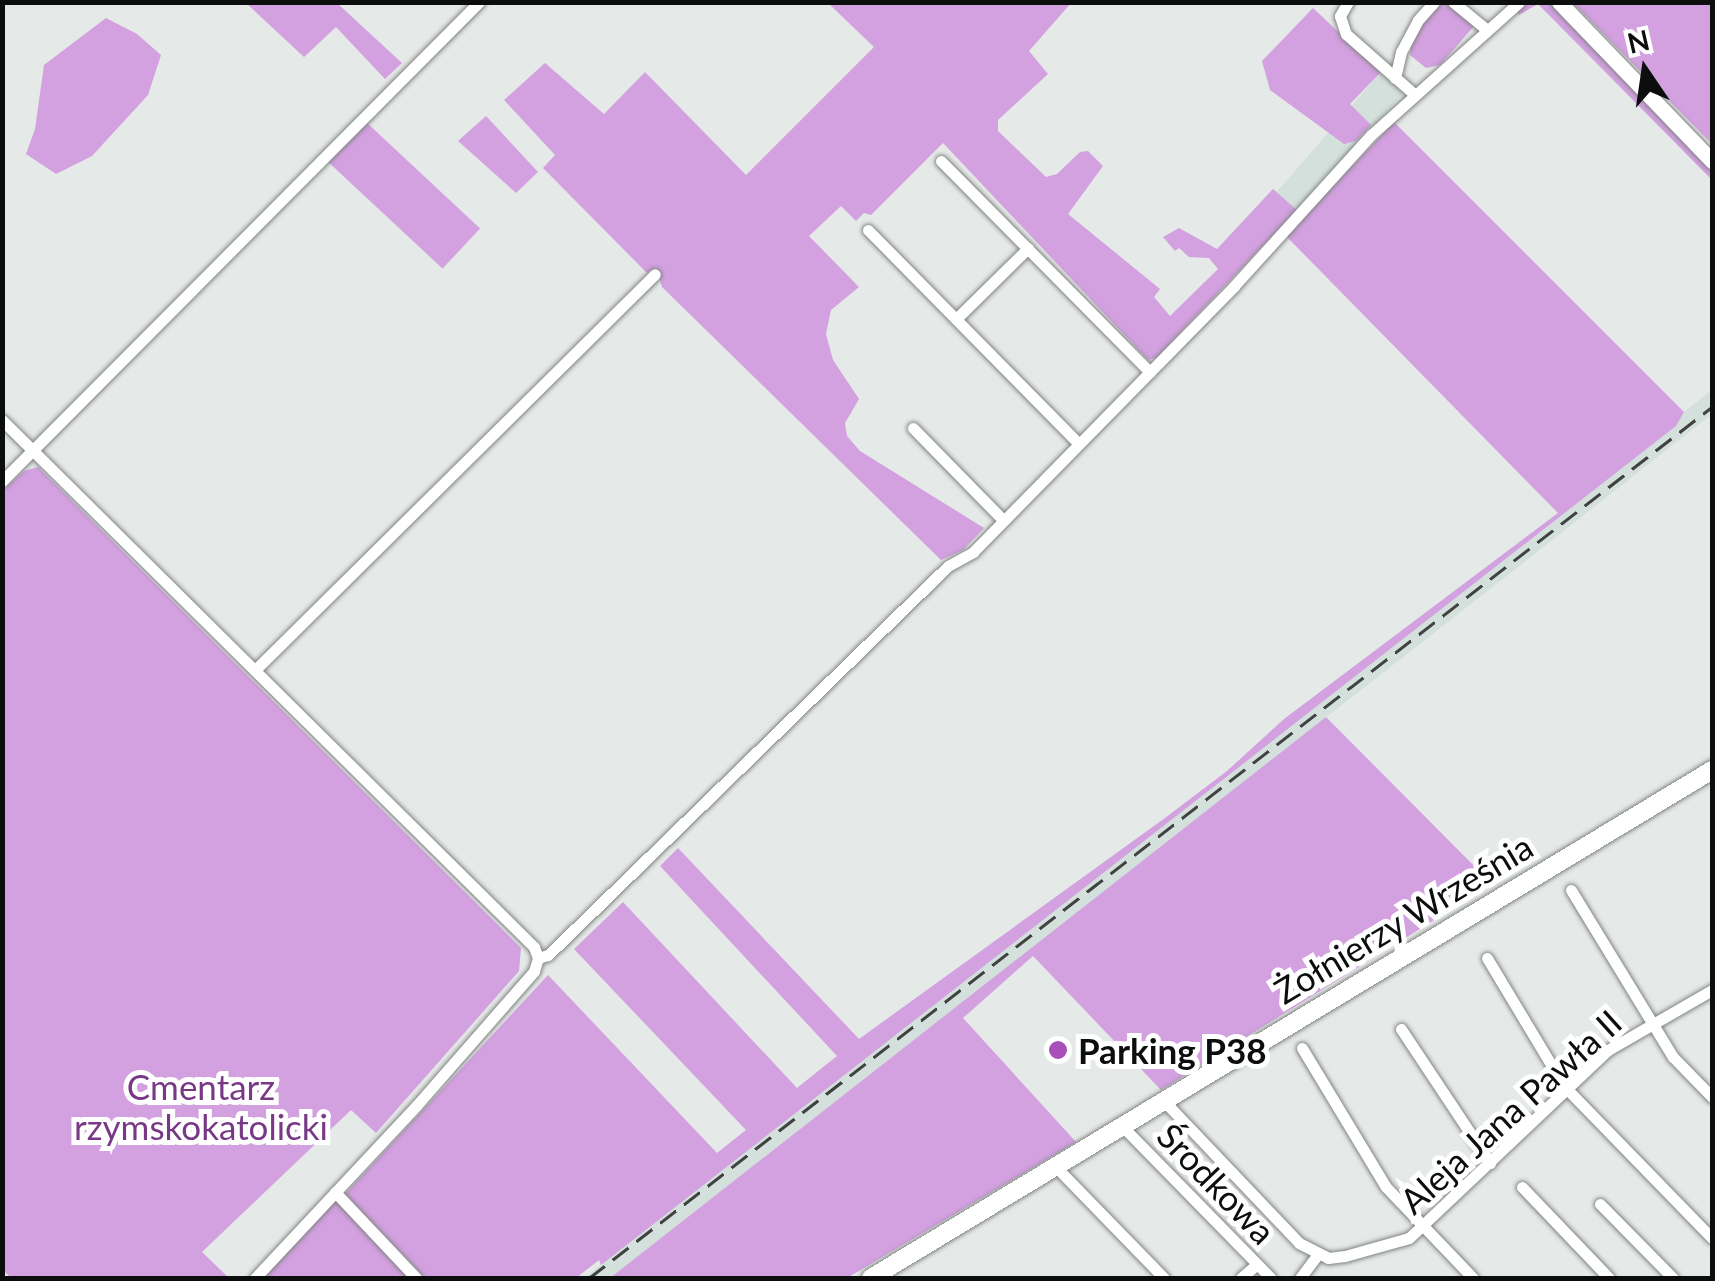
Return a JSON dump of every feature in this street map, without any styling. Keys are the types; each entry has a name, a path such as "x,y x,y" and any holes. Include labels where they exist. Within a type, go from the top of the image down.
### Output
{"main road":[{"name":"Żołnierzy Września","path":"871,1278 1712,770"}],"street":[{"path":"2,481 479,2"},
{"path":"1348,2 1340,16 1346,34 1414,94"},
{"path":"1395,78 1401,52 1418,20 1434,2"},
{"path":"1453,2 1486,30"},
{"path":"538,958 548,955 948,566 964,558 1003,520 1150,372 1414,94 1519,2"},
{"path":"1559,2 1712,161"},
{"path":"941,162 1150,372"},
{"path":"868,230 1078,443"},
{"path":"956,319 1028,248"},
{"path":"256,669 655,274"},
{"path":"2,420 534,947 538,958 534,971 255,1278"},
{"path":"914,428 1003,520"},
{"path":"1571,890 1673,1057 1712,1097"},
{"path":"1486,958 1567,1089 1712,1238"},
{"name":"Aleja Jana Pawła II","path":"1318,1254 1345,1256 1394,1244 1421,1228 1608,1050 1712,990"},
{"path":"1401,1028 1490,1163"},
{"path":"1302,1048 1386,1186 1421,1228 1473,1278"},
{"path":"1164,1101 1299,1242 1318,1254 1300,1278"},
{"name":"Środkowa","path":"1123,1127 1271,1278"},
{"path":"1056,1167 1164,1278"},
{"path":"1522,1187 1609,1278"},
{"path":"336,1192 416,1278"},
{"path":"1600,1204 1673,1278"},
{"path":"1241,1278 1257,1264"}],"shaded area":[{"path":"1381,72 1404,92 1299,212 1277,192"},
{"path":"1712,390 1712,414 1504,578 610,1278 584,1278 1676,426 1684,412"}],"green space":[{"path":"246,3 337,3 402,63 385,79 336,27 304,57"},
{"path":"828,3 1071,3 1029,51 1048,74 998,120 998,131 1046,177 1057,174 1080,152 1088,151 1103,166 1068,214 1160,289 1154,297 1170,316 1218,269 1209,258 1189,257 1179,248 1175,251 1163,237 1179,228 1217,249 1273,189 1297,210 1156,358 1148,360 943,143 871,215 864,213 856,221 841,206 809,236 859,287 831,310 826,334 833,360 859,399 845,423 847,436 860,451 984,528 963,550 941,560 662,287 659,277 651,270 647,273 543,168 555,155 504,100 545,63 604,114 645,72 746,175 874,47"},
{"path":"1440,3 1447,3 1475,25 1440,65 1426,68 1410,55 1411,46 1423,21"},
{"path":"1528,3 1551,3 1712,169 1712,180 1538,4 1519,15 1515,11"},
{"path":"1573,3 1712,3 1712,144"},
{"path":"1313,8 1381,72 1350,104 1371,125 1356,141 1344,144 1270,90 1262,61"},
{"path":"106,18 137,34 161,55 148,95 92,156 56,174 26,154 35,129 44,65"},
{"path":"486,116 538,172 516,193 458,141"},
{"path":"366,122 480,228 443,269 328,162"},
{"path":"1394,122 1684,412 1676,426 601,1265 599,1260 576,1278 425,1278 345,1194 548,975 717,1153 746,1130 574,949 623,902 797,1088 837,1056 660,866 678,848 859,1039 1165,818 1227,771 1284,719 1558,513 1286,236"},
{"name":"Cmentarz rzymskokatolicki","path":"38,467 521,948 519,971 376,1133 351,1110 202,1252 229,1278 11,1278 3,1270 2,491 24,471"},
{"path":"1326,717 1492,884 1161,1090 1033,956 963,1018 1076,1142 847,1278 610,1278"},
{"path":"334,1198 385,1251 408,1278 262,1278"}],"railway":[{"path":"589,1278 1712,407"}],"place":[{"name":"Parking P38","path":"1058,1050"}]}
